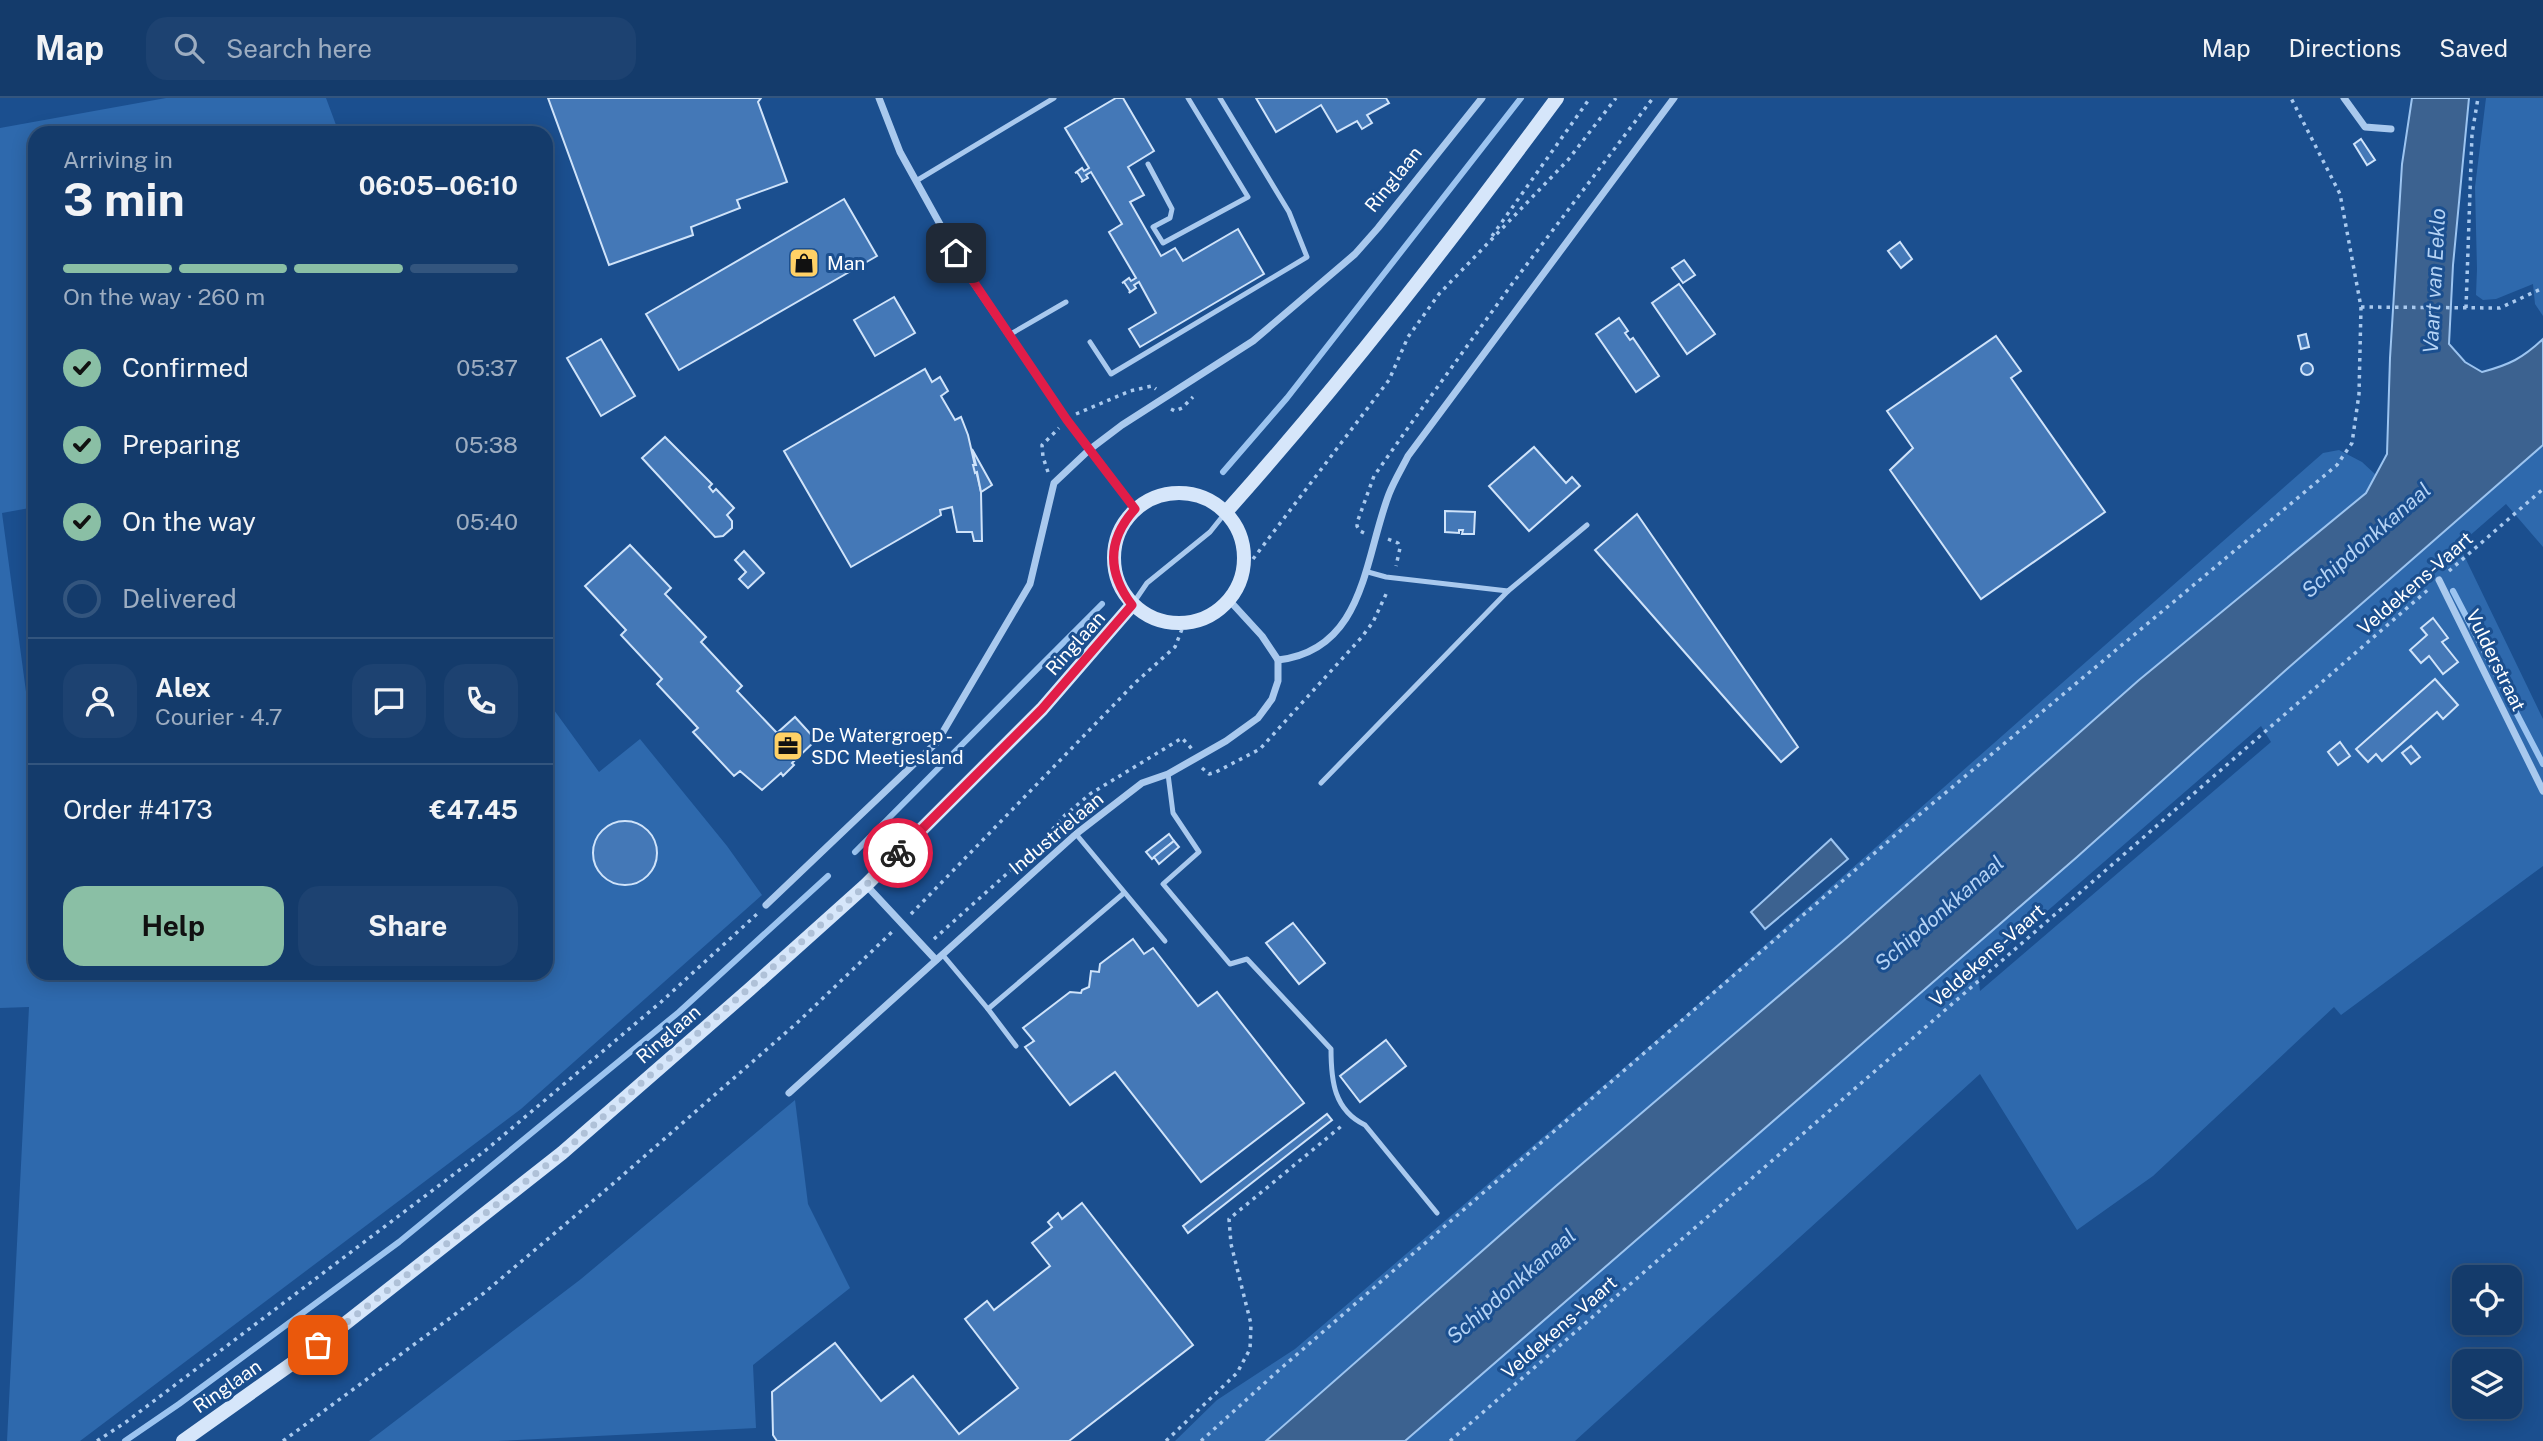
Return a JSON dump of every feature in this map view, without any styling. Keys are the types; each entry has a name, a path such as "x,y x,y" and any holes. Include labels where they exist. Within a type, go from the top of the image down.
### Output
{"main road":[{"path":"1226,512 1391,316 1557,98"},
{"path":"1135,509 1154,497 1177,492 1201,496 1226,512 1236,526 1244,546 1245,564 1239,585 1230,600 1216,612 1202,620 1184,624"},
{"name":"Ringlaan","path":"1135,509 1124,521 1114,551 1114,569 1122,592 1132,605 1148,616 1164,622 1184,624"},
{"name":"Ringlaan","path":"183,1441 318,1345 562,1153 866,885 1042,709 1132,605"}],"street":[{"path":"879,98 900,152 967,272 1089,450 1135,509"},
{"name":"Ringlaan","path":"1089,450 1122,425 1253,341 1355,254 1482,98"},
{"path":"1230,600 1262,636 1278,660 1298,658 1320,648 1342,624 1368,572 1389,495 1408,456 1674,98"},
{"path":"2344,98 2365,127 2390,129"},
{"path":"766,905 937,742 1030,584 1054,483 1089,450"},
{"name":"Vulderstraat","path":"2439,580 2543,791"},
{"name":"Industrielaan","path":"789,1093 1076,834 1142,783 1168,774 1226,741 1258,718 1272,699 1278,681 1278,660"},
{"path":"866,885 925,947 939,957"}],"lane":[{"path":"916,181 1054,98"},
{"path":"1148,164 1172,209 1170,218 1153,227 1163,243 1248,197 1188,98"},
{"path":"1090,342 1111,374 1307,257 1289,212 1220,98"},
{"path":"1009,335 1066,302"},
{"path":"1132,605 1147,583 1210,533 1226,512"},
{"path":"1321,783 1508,591 1587,525"},
{"path":"1368,572 1394,578 1508,591"},
{"path":"1168,774 1173,813 1199,852 1163,884 1230,964 1247,958 1331,1049 1331,1071 1337,1096 1352,1118 1366,1125 1437,1213"},
{"path":"1076,834 1165,941"},
{"path":"988,1009 1124,893"},
{"path":"939,957 988,1009 1016,1046"}],"path":[{"path":"1485,247 1590,98"},
{"path":"1253,559 1389,380 1408,337 1439,294 1568,160 1616,98"},
{"path":"925,947 1040,844 1064,816 1090,794 1182,738 1188,742 1203,770 1209,774 1260,749 1361,638 1373,622 1394,578 1400,548 1398,543 1360,531 1357,526 1365,495 1374,476 1512,284 1653,98"},
{"path":"1201,1441 1279,1370 1906,825 2337,465 2352,443 2359,394 2361,307 2340,194 2291,98"},
{"path":"2466,308 2473,134 2478,98"},
{"path":"2361,307 2500,308 2543,288"},
{"name":"Veldekens-Vaart","path":"1450,1441 2543,489"},
{"path":"283,1441 484,1293 798,1021 902,923 1136,682 1175,647 1184,624"},
{"path":"97,1441 126,1422 486,1150 660,1002 766,905"},
{"path":"1167,1441 1237,1373 1250,1349 1251,1324 1231,1244 1229,1219 1352,1118"}],"shaded area":[{"path":"166,98 326,98 336,126 28,126 28,508 2,513 28,707 28,980 553,980 553,709 599,772 640,739 727,846 762,895 521,1109 80,1441 7,1441 29,1007 0,1008 0,128"},
{"path":"2486,98 2543,98 2543,316 2535,304 2533,284 2496,299 2483,300 2476,295 2475,187"},
{"path":"2543,445 2543,547 2506,504 2459,545 2543,719 2543,866 2341,1015 2334,1007 2153,1176 2077,1230 1980,1074 1575,1441 1405,1441 2077,857","holes":["2261,726 2271,742 1980,991 1978,971"]},
{"path":"2339,450 2362,462 2376,475 2366,493 1556,1186 1266,1441 1175,1441 1217,1400 1295,1349 1681,1019 2323,453"},
{"path":"795,1100 808,1204 850,1288 753,1365 756,1428 498,1441 369,1441 581,1279"}],"water":[{"path":"2412,98 2469,98 2453,265 2449,344 2465,362 2482,372 2515,360 2543,339 2543,445 2077,857 1405,1441 1266,1441 1556,1186 1849,936 2139,680 2366,493 2387,454 2402,164"},
{"path":"1831,839 1848,859 1765,929 1751,912"}],"building":[{"path":"548,98 761,98 758,102 787,182 737,200 740,208 691,227 693,235 609,265"},
{"path":"1116,98 1123,98 1154,151 1128,167 1144,195 1130,202 1161,256 1175,248 1183,261 1238,229 1264,274 1140,347 1129,329 1156,313 1139,282 1129,293 1124,282 1122,283 1129,278 1131,281 1136,278 1109,232 1122,224 1091,172 1083,181 1077,172 1075,173 1082,168 1084,171 1089,168 1065,128"},
{"path":"1256,98 1386,98 1389,103 1367,115 1372,123 1362,129 1357,121 1337,132 1321,105 1276,132"},
{"path":"2361,139 2375,160 2367,165 2354,144"},
{"path":"844,199 877,256 679,370 646,314"},
{"path":"1900,242 1912,259 1901,268 1888,251"},
{"path":"1684,260 1695,275 1683,283 1672,268"},
{"path":"1679,284 1715,334 1687,354 1652,303"},
{"path":"894,297 915,333 875,356 854,320"},
{"path":"1619,318 1628,331 1625,333 1630,340 1633,338 1659,376 1636,392 1596,334"},
{"path":"2306,334 2309,347 2301,349 2298,336"},
{"path":"1996,336 2021,371 2011,378 2105,512 1981,599 1890,470 1913,448 1887,411"},
{"path":"601,339 635,396 601,416 567,358"},
{"path":"2307,363 2313,369 2307,375 2301,369"},
{"path":"925,369 932,382 940,377 948,391 941,396 955,420 961,417 968,435 981,492 982,541 974,541 972,532 957,532 952,507 940,510 941,515 851,567 784,451"},
{"path":"665,437 712,484 709,487 713,492 716,489 734,508 727,515 732,521 732,528 723,536 715,537 642,458"},
{"path":"1534,447 1566,483 1572,477 1580,486 1529,531 1489,486"},
{"path":"972,449 992,485 981,492 973,465 976,465"},
{"path":"1445,511 1475,512 1474,534 1462,534 1463,530 1459,530 1459,533 1445,532"},
{"path":"1637,514 1798,747 1781,762 1595,550"},
{"path":"630,545 671,588 665,594 706,637 701,642 742,686 737,691 777,733 795,717 816,740 792,763 794,765 783,776 781,773 762,790 740,771 734,776 693,732 698,728 657,684 662,679 621,635 626,630 585,586"},
{"path":"744,551 764,573 748,588 739,579 746,572 735,560"},
{"path":"2433,618 2448,638 2442,642 2458,662 2443,674 2429,656 2421,663 2410,650 2427,635 2421,628"},
{"path":"2435,679 2458,705 2443,719 2437,712 2382,761 2376,754 2368,762 2356,749"},
{"path":"2340,742 2350,756 2338,765 2328,752"},
{"path":"2411,746 2420,757 2411,764 2402,753"},
{"path":"625,821 637,823 648,830 655,841 655,865 648,876 637,883 625,885 613,883 602,876 595,865 593,853 595,841 602,830 613,823"},
{"path":"1169,834 1174,841 1152,859 1146,852"},
{"path":"1174,841 1179,847 1159,864 1154,857"},
{"path":"1293,923 1325,963 1299,984 1266,943"},
{"path":"1133,939 1144,954 1153,948 1198,1006 1217,992 1304,1103 1201,1182 1115,1072 1070,1105 1025,1047 1034,1041 1023,1028 1070,992 1081,993 1089,987 1091,971 1099,972 1100,964"},
{"path":"1386,1040 1406,1066 1360,1102 1340,1076"},
{"path":"1327,1114 1332,1120 1188,1233 1183,1226"},
{"path":"1082,1203 1193,1345 1069,1441 777,1441 773,1435 772,1392 835,1343 881,1401 913,1376 959,1434 1018,1388 965,1319 987,1301 994,1310 1050,1266 1032,1243 1052,1227 1048,1222 1058,1213 1062,1219"}],"waterway":[{"path":"1223,472 1287,398 1521,98"},
{"path":"2453,591 2543,764"},
{"path":"855,852 1102,604"},
{"path":"125,1441 399,1242 679,1012 828,876"}],"way so far":[{"path":"318,1345 562,1153 750,989 898,853"}],"place":[{"name":"Man","path":"804,263"},
{"name":"De Watergroep - SDC Meetjesland","path":"788,746"}],"route":[{"path":"898,853 1042,709 1132,605 1122,592 1114,569 1114,551 1124,521 1135,509 1067,420 956,253"}],"water label":[{"name":"Vaart van Eeklo","path":"2434,281"},
{"name":"Schipdonkkanaal","path":"2366,540"},
{"name":"Schipdonkkanaal","path":"1939,913"},
{"name":"Schipdonkkanaal","path":"1511,1286"}]}
